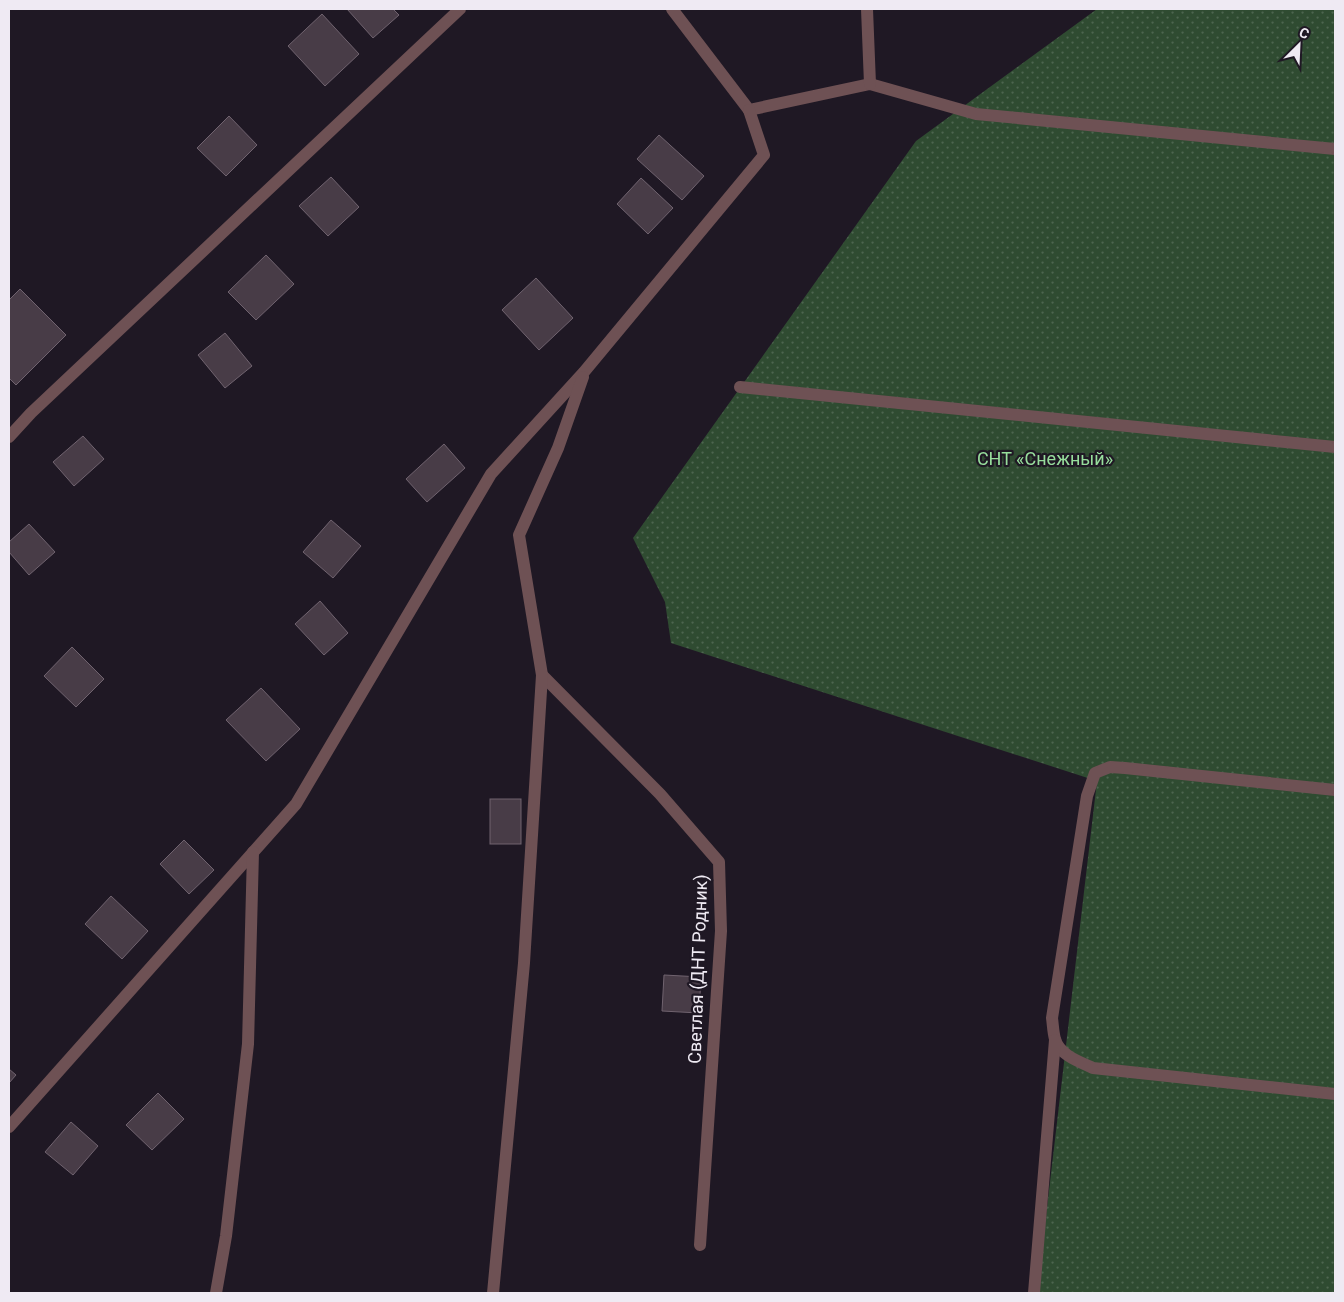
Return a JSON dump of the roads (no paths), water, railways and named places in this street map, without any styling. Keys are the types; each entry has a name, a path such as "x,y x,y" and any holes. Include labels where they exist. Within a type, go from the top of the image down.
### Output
{"street":[{"path":"9,437 31,413 460,9"},
{"path":"9,1127 296,804 491,474 584,372 764,156 749,110 672,9"},
{"path":"867,9 870,84"},
{"path":"749,110 870,84 976,114 1335,149"},
{"path":"493,1293 524,963 542,675 519,536 558,448 584,372"},
{"path":"740,387 1335,448"},
{"name":"Светлая (ДНТ Родник)","path":"542,675 660,794 719,862 721,931 700,1245"},
{"path":"1034,1293 1055,1040 1052,1018 1087,796 1095,773 1110,767 1125,768 1335,790"},
{"path":"216,1293 226,1236 248,1044 253,852"},
{"path":"1055,1040 1060,1049 1073,1059 1093,1068 1335,1094"}],"park label":[{"name":"СНТ «Снежный»","path":"1045,459"}]}
